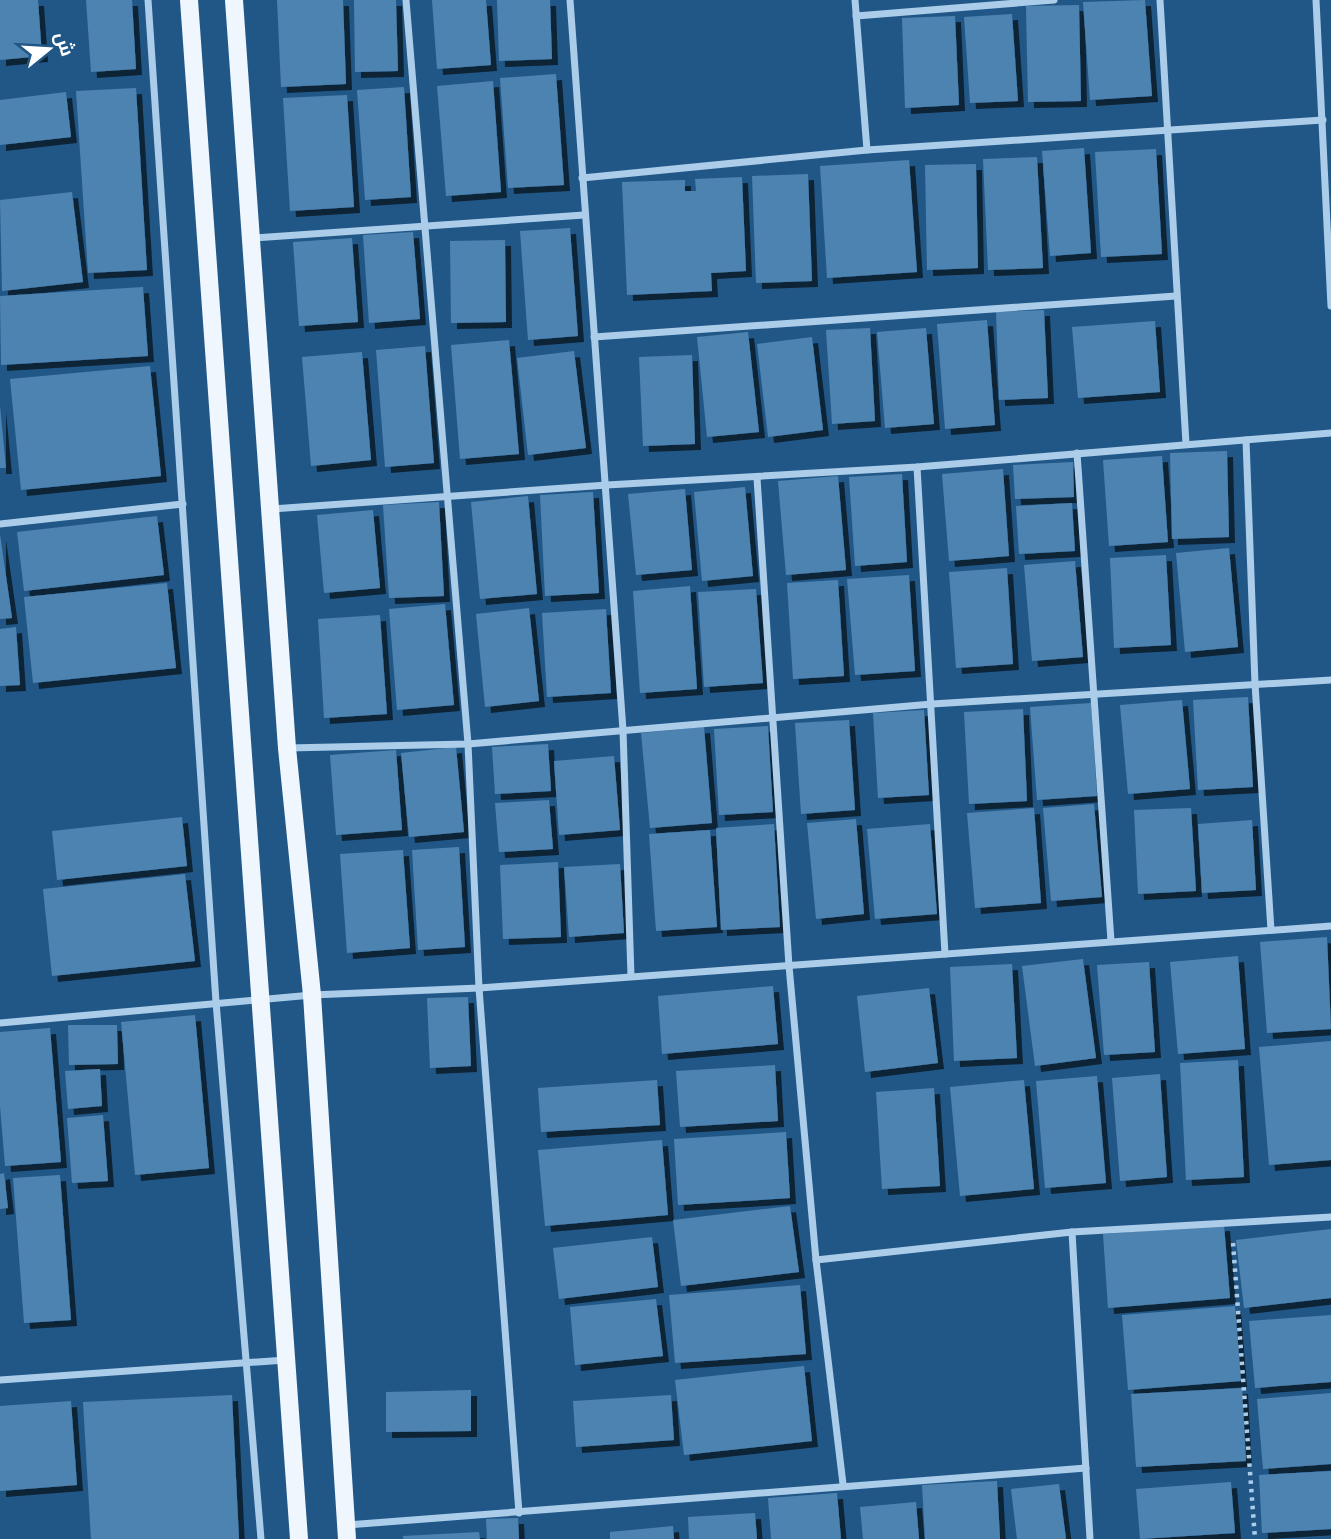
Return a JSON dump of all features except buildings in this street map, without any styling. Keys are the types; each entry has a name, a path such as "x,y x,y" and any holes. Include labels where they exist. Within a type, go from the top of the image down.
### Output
{"main road":[{"path":"189,0 299,1539"},
{"path":"234,0 287,748 312,995 347,1532"}],"street":[{"path":"148,0 216,1002 261,1539"},
{"path":"406,0 468,744 479,988 519,1513"},
{"path":"570,0 623,730 631,976"},
{"path":"855,0 866,150"},
{"path":"856,16 1054,0"},
{"path":"1160,0 1186,444"},
{"path":"1316,0 1331,306"},
{"path":"582,178 866,150 1323,120"},
{"path":"252,238 584,215"},
{"path":"594,337 1176,296"},
{"path":"272,509 607,485 917,467 1331,433"},
{"path":"1246,440 1255,684 1271,930"},
{"path":"1077,453 1096,692 1111,941"},
{"path":"917,467 945,954"},
{"path":"757,478 789,965 816,1260 843,1485"},
{"path":"0,524 183,504"},
{"path":"287,748 468,744 932,704 1096,692 1331,680"},
{"path":"0,1023 312,995 479,988 1331,926"},
{"path":"816,1260 1072,1232 1331,1217"},
{"path":"1072,1232 1090,1539"},
{"path":"0,1380 287,1360"},
{"path":"347,1532 519,1513 843,1485 1086,1468"}],"path":[{"path":"1231,1221 1255,1539"}]}
